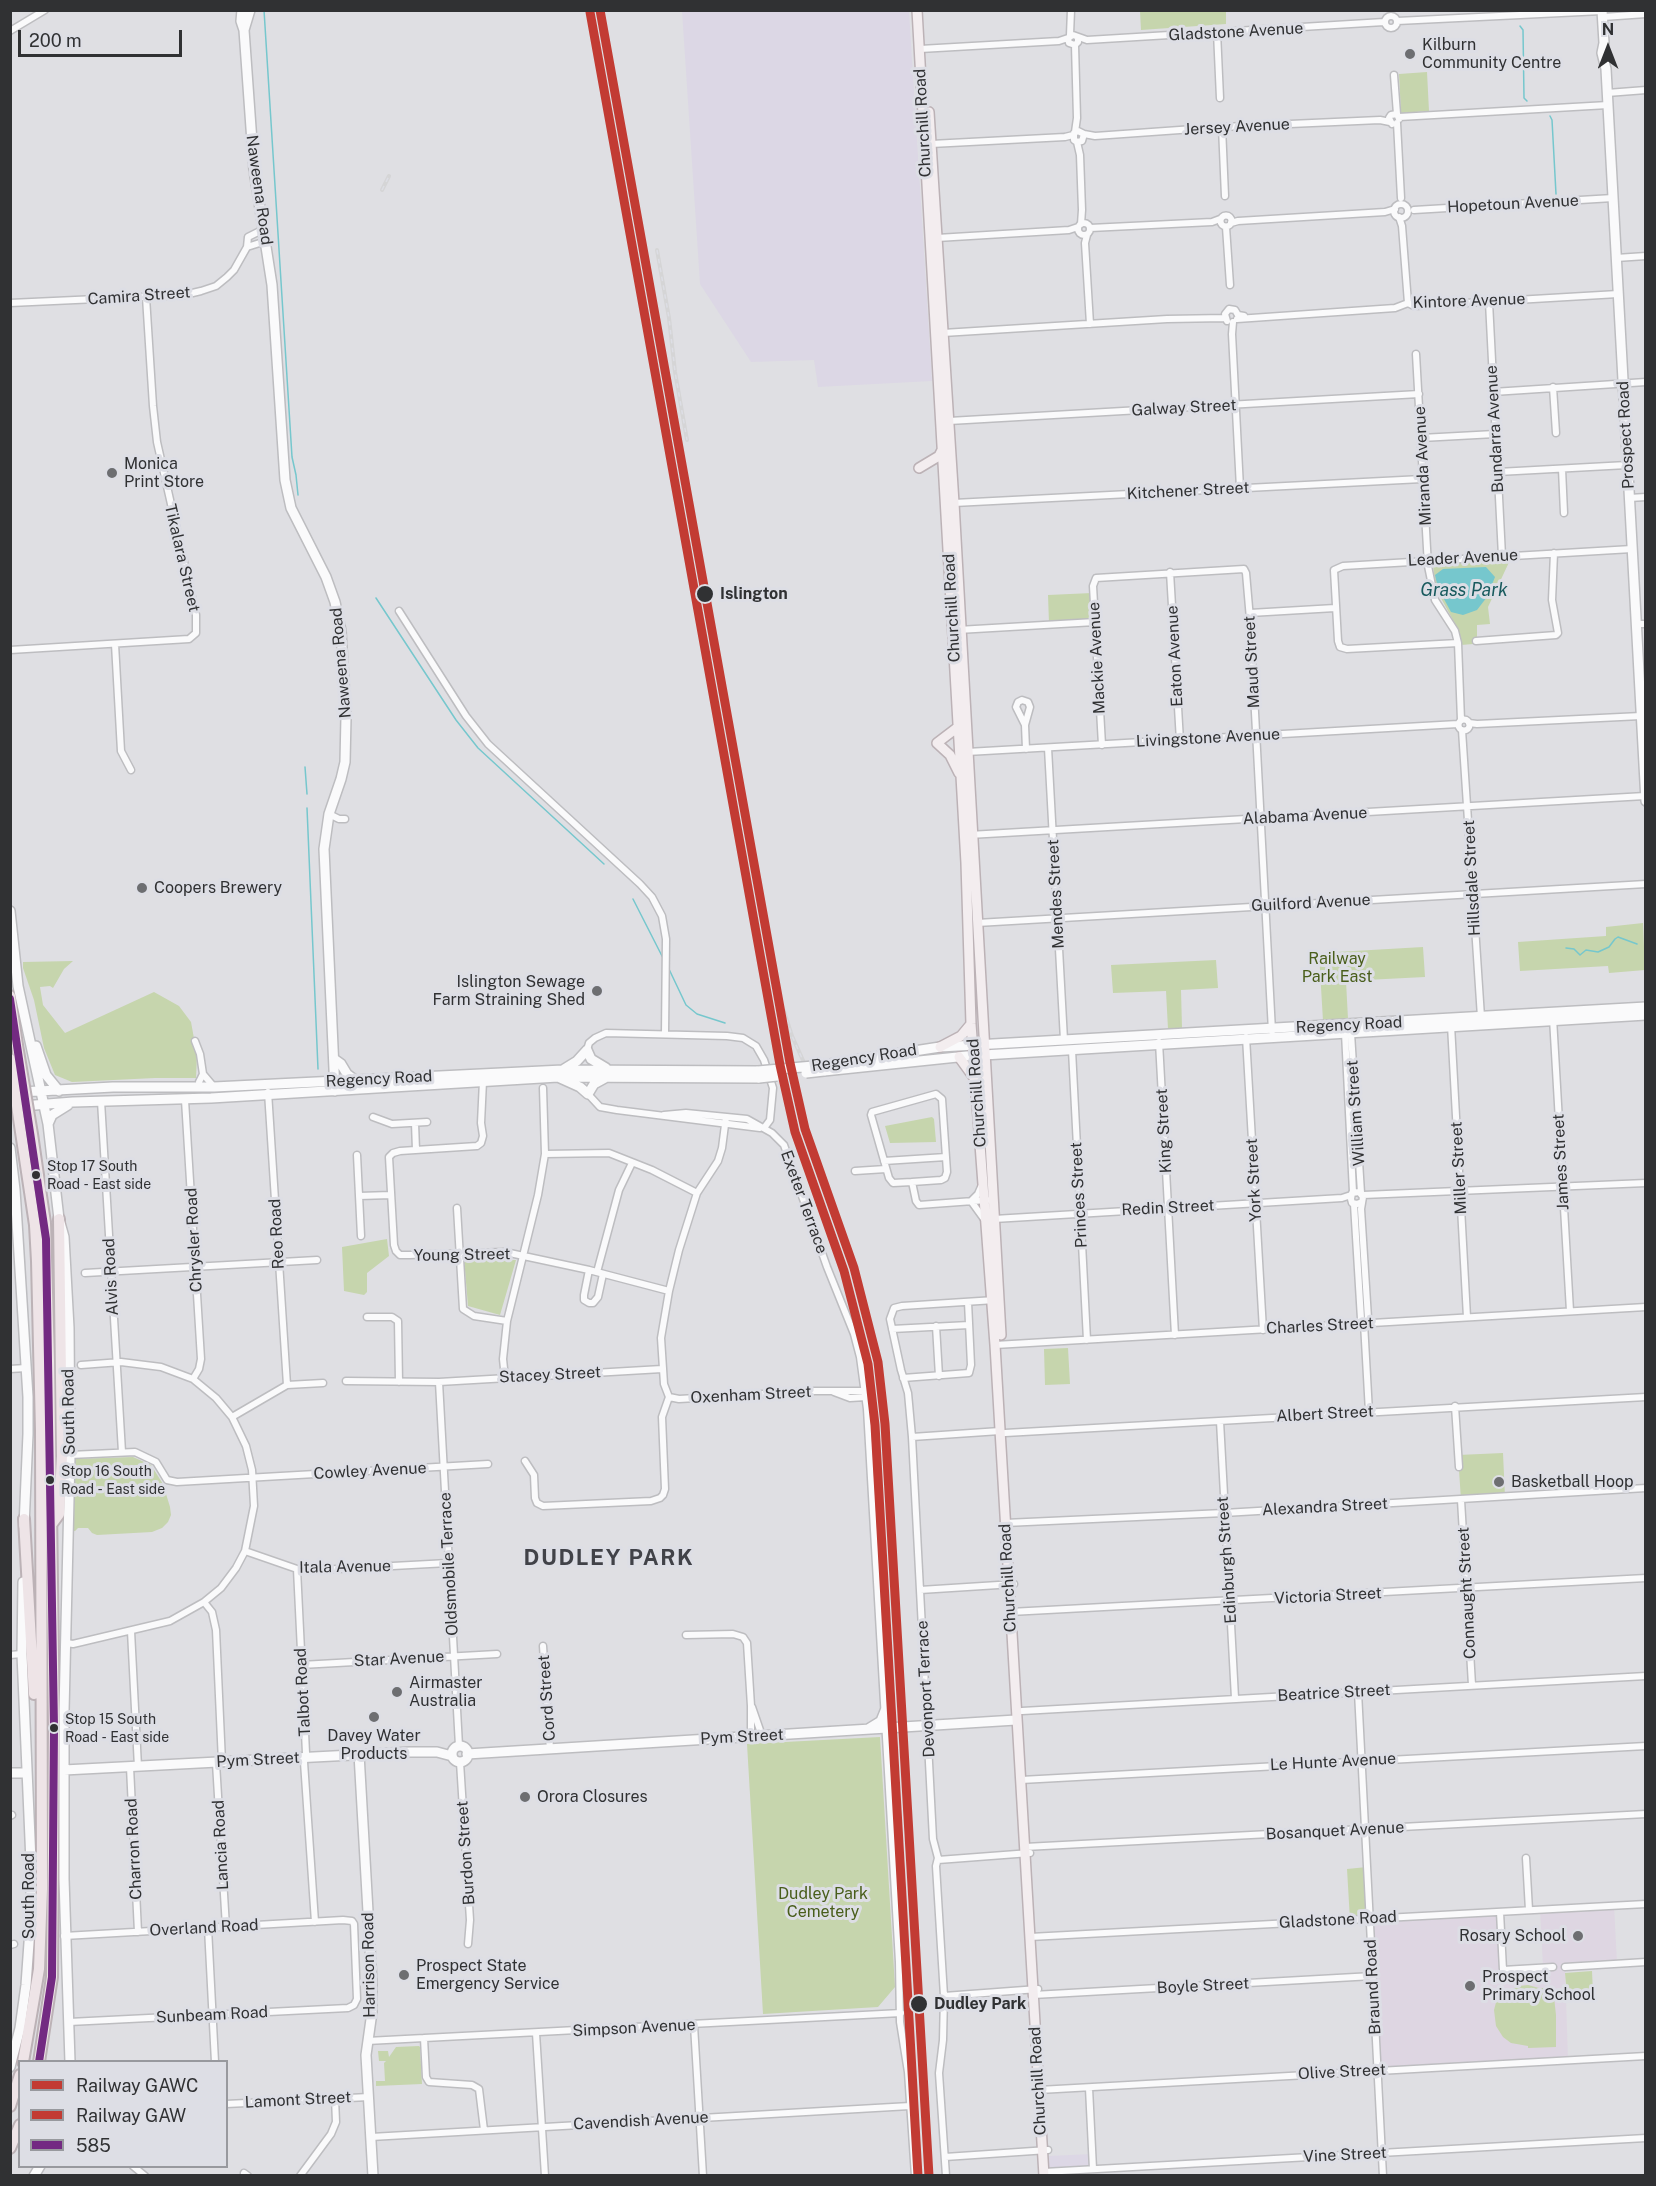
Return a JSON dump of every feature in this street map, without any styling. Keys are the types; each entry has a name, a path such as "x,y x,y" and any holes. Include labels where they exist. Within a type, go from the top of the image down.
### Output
{"highway":[{"path":"10,996 32,1134 49,1338 54,1728 52,1977 39,2060"},
{"path":"10,1059 40,1224 38,1261 41,1420 40,1941 34,1998 23,2060"},
{"path":"51,1525 60,1514 62,1456 59,1219"},
{"path":"24,1519 34,1699 40,1723"},
{"path":"10,2106 18,2081"},
{"path":"10,2148 18,2130"}],"main road":[{"name":"Naweena Road","path":"242,10 252,152 273,285 287,495 297,522 327,577 341,631 346,742 341,779 329,814 324,859 335,1086"},
{"name":"Naweena Road","path":"244,30 250,10"},
{"name":"Churchill Road","path":"917,10 923,49 931,144 954,503 958,727 961,778 977,922 984,1044 979,1055 975,1079 983,1183 989,1200"},
{"name":"Churchill Road","path":"924,10 923,49 942,450 967,752 971,1024 973,1045 979,1055 989,1200 1046,2174"},
{"name":"Prospect Road","path":"1602,12 1604,43 1602,53 1606,69 1632,549 1641,624 1641,716 1646,801"},
{"path":"919,468 939,456 942,450"},
{"path":"958,727 937,743 950,755 961,778"},
{"name":"South Road","path":"10,911 18,986 48,1124 59,1219 64,1238 69,1328 70,1455 64,1770 64,1936 70,2060"},
{"path":"18,986 46,1075 60,1091"},
{"name":"Regency Road","path":"10,1107 73,1102 185,1100 268,1095 388,1082 561,1073 758,1074 979,1055 1071,1050 1159,1040 1553,1017 1646,1007"},
{"name":"Regency Road","path":"1272,1033 1348,1033 1451,1023 1480,1017 1643,1017"},
{"path":"940,1047 961,1036 971,1024"},
{"name":"Regency Road","path":"824,1068 940,1047 1064,1040 1159,1040"},
{"path":"586,1050 591,1059 609,1072 594,1084 588,1094 561,1073 577,1061 586,1050"},
{"path":"959,1057 975,1079"},
{"path":"310,1082 324,1075 334,1059 355,1080"},
{"name":"Regency Road","path":"10,1093 113,1087 214,1088 310,1082 335,1086 355,1080 388,1082"},
{"path":"200,1088 211,1098"},
{"path":"48,1124 52,1115 73,1102"},
{"name":"South Road","path":"10,1148 15,1190 28,1434 22,1654 31,1872 29,1944 21,2018 10,2067"},
{"name":"Churchill Road","path":"1013,1612 1021,1695 1020,1719"},
{"path":"866,1730 881,1721 885,1711"},
{"name":"Pym Street","path":"468,1754 1020,1719"},
{"path":"459,1746 465,1748 468,1754 465,1760 456,1759 454,1749 459,1746"},
{"name":"Pym Street","path":"64,1770 428,1752 456,1759"},
{"name":"Harrison Road","path":"359,1754 372,1982 372,2012 366,2055 373,2175"},
{"path":"10,1773 27,1773"}],"street":[{"path":"10,31 45,10"},
{"path":"1071,10 1090,324"},
{"path":"1397,21 1602,12 1646,14"},
{"path":"1390,13 1397,21 1396,26 1391,28 1387,27 1384,22 1390,13"},
{"name":"Gladstone Avenue","path":"923,49 1384,22"},
{"path":"1217,32 1220,98"},
{"path":"1394,75 1394,119 1408,303"},
{"path":"1607,93 1646,90"},
{"name":"Jersey Avenue","path":"931,144 1380,120 1608,105"},
{"path":"1222,128 1225,196"},
{"name":"Hopetoun Avenue","path":"937,238 1613,198"},
{"path":"1226,222 1230,285"},
{"name":"Camira Street","path":"10,303 184,295 216,286 234,270 247,247 248,237 264,229"},
{"path":"247,247 266,241"},
{"path":"1616,258 1646,256"},
{"name":"Kintore Avenue","path":"943,333 1395,308 1408,303 1414,306 1618,294"},
{"name":"Tikalara Street","path":"10,650 189,639 196,633 196,615 157,442 146,297"},
{"name":"Bundarra Avenue","path":"1489,302 1502,556"},
{"path":"1231,318 1240,488"},
{"name":"Miranda Avenue","path":"1416,354 1428,561 1435,600 1455,631 1458,644"},
{"path":"1492,392 1646,382"},
{"path":"1553,387 1556,434"},
{"name":"Galway Street","path":"949,421 1419,394"},
{"path":"1421,438 1495,434"},
{"path":"1498,472 1627,465"},
{"path":"1562,469 1564,513"},
{"name":"Kitchener Street","path":"954,503 1422,479"},
{"path":"1629,498 1646,497"},
{"name":"Leader Avenue","path":"1458,644 1340,647 1333,573 1336,568 1343,566 1632,549"},
{"path":"1476,641 1554,637 1558,633 1552,600 1554,553"},
{"name":"Maud Street","path":"1170,572 1241,568 1246,573 1257,735 1272,1033"},
{"name":"Mackie Avenue","path":"1102,744 1094,583 1096,578 1170,572"},
{"name":"Eaton Avenue","path":"1170,572 1180,741"},
{"path":"1250,613 1335,608"},
{"path":"399,611 466,716 488,744 652,897 664,924 667,959 666,1034"},
{"path":"956,630 1095,622"},
{"path":"1485,633 1485,640"},
{"path":"115,644 121,751 131,770"},
{"name":"Hillsdale Street","path":"1458,644 1480,1017"},
{"name":"Livingstone Avenue","path":"967,752 1641,716"},
{"path":"1025,726 1026,749"},
{"name":"Mendes Street","path":"1048,748 1064,1040"},
{"name":"Alabama Avenue","path":"968,835 1645,796"},
{"path":"329,814 345,819"},
{"name":"Guilford Avenue","path":"977,922 1646,884"},
{"name":"James Street","path":"1553,1017 1570,1311"},
{"name":"Miller Street","path":"1451,1023 1467,1317"},
{"path":"586,1050 594,1038 606,1033 742,1038 756,1046 764,1060 773,1088 770,1120 764,1128 747,1119 725,1121 686,1113 664,1115 600,1107 588,1094"},
{"name":"William Street","path":"1348,1033 1362,1198 1368,1318 1364,1323"},
{"name":"William Street","path":"1348,1033 1352,1198 1361,1319 1364,1323 1369,1412"},
{"name":"York Street","path":"1246,1035 1263,1330"},
{"name":"King Street","path":"1159,1040 1175,1335"},
{"path":"195,1041 204,1074 214,1088"},
{"name":"Princes Street","path":"1071,1050 1088,1340"},
{"path":"200,1088 204,1074"},
{"name":"Young Street","path":"483,1077 481,1143 472,1147 393,1153 389,1157 394,1245 400,1255 505,1251 669,1291"},
{"name":"Reo Road","path":"267,1084 287,1384"},
{"path":"505,1378 503,1359 507,1321 538,1195 545,1154 543,1088"},
{"path":"936,1094 942,1099 947,1172 945,1178 891,1182 884,1161 872,1112 936,1094"},
{"name":"Chrysler Road","path":"185,1100 201,1359 199,1369 193,1379"},
{"name":"Alvis Road","path":"101,1101 122,1452"},
{"path":"372,1117 388,1123 427,1122"},
{"path":"525,1461 534,1475 537,1503 543,1506 651,1500 663,1495 665,1490 662,1417 669,1397 662,1369 661,1338 679,1250 697,1193 717,1161 722,1148 725,1121"},
{"path":"415,1123 416,1150"},
{"name":"Exeter Terrace","path":"764,1128 779,1139 788,1152 823,1256 854,1334 866,1394 886,1729 900,2022 908,2072 915,2175"},
{"path":"545,1154 609,1153 652,1170 697,1193"},
{"path":"357,1155 361,1236"},
{"path":"884,1161 946,1157"},
{"path":"589,1270 584,1300 589,1304 598,1297 600,1273 619,1190 632,1163"},
{"path":"855,1171 886,1169"},
{"path":"912,1182 919,1205 989,1200"},
{"path":"1352,1198 1646,1182"},
{"path":"971,1201 978,1194 983,1183"},
{"path":"359,1196 391,1195"},
{"name":"Redin Street","path":"990,1221 1168,1208 1362,1198"},
{"path":"971,1201 990,1221"},
{"path":"457,1208 463,1309 474,1316 507,1321"},
{"path":"85,1273 316,1260"},
{"path":"969,1325 892,1329 891,1314 894,1308 902,1306 995,1300"},
{"path":"903,1378 966,1374 970,1371 968,1302"},
{"name":"Charles Street","path":"998,1345 1646,1307"},
{"path":"367,1317 392,1317 398,1321 399,1382"},
{"path":"936,1326 939,1376"},
{"name":"Devonport Terrace","path":"892,1329 908,1393 912,1437 933,1839 938,1860 936,1866 944,1996 943,2040 939,2073 946,2175"},
{"path":"66,1643 73,1644 170,1621 204,1602 221,1588 245,1551 254,1506 253,1477 246,1446 232,1417 216,1398 193,1379 161,1367 116,1363 81,1365"},
{"path":"10,1369 26,1368"},
{"name":"Stacey Street","path":"346,1381 439,1382 662,1369"},
{"name":"Oldsmobile Terrace","path":"439,1382 459,1746"},
{"path":"232,1417 287,1384 323,1383"},
{"name":"Oxenham Street","path":"669,1397 679,1399 833,1392 866,1394"},
{"name":"Albert Street","path":"912,1437 1646,1397"},
{"path":"1455,1407 1459,1467"},
{"name":"Edinburgh Street","path":"1220,1421 1235,1698"},
{"path":"70,1455 122,1452"},
{"name":"Cowley Avenue","path":"122,1452 135,1452 148,1457 156,1462 167,1480 171,1482 488,1464"},
{"name":"Alexandra Street","path":"1008,1523 1461,1500 1646,1488"},
{"name":"Connaught Street","path":"1461,1500 1472,1685"},
{"name":"Itala Avenue","path":"245,1551 297,1569 319,1570 448,1563"},
{"name":"Talbot Road","path":"297,1569 315,1922"},
{"name":"Victoria Street","path":"1013,1612 1646,1578"},
{"path":"920,1590 1011,1584"},
{"name":"Lancia Road","path":"204,1602 212,1612 216,1630 226,1927"},
{"name":"Charron Road","path":"131,1631 138,1932"},
{"path":"686,1635 733,1634 743,1637 748,1648 751,1737"},
{"name":"Cord Street","path":"543,1646 550,1749"},
{"path":"10,1654 22,1654"},
{"name":"Star Avenue","path":"301,1665 497,1654"},
{"name":"Beatrice Street","path":"1020,1719 1235,1698 1646,1676"},
{"name":"Braund Road","path":"1358,1692 1383,2175"},
{"path":"751,1707 762,1736"},
{"name":"Le Hunte Avenue","path":"1023,1780 1646,1746"},
{"name":"Burdon Street","path":"456,1759 470,1920 468,1944"},
{"name":"Bosanquet Avenue","path":"938,1860 1027,1850 1646,1814"},
{"path":"1526,1858 1529,1910"},
{"name":"Gladstone Road","path":"1033,1937 1646,1904"},
{"path":"1500,1912 1503,1970 1553,1967"},
{"name":"Overland Road","path":"64,1936 352,1921 354,1924 357,1999 354,2005"},
{"path":"208,1928 215,2060"},
{"path":"1565,1966 1646,1962"},
{"name":"Boyle Street","path":"944,1996 1373,1976"},
{"name":"Sunbeam Road","path":"69,2022 354,2005"},
{"name":"Simpson Avenue","path":"367,2041 901,2013"},
{"path":"694,2025 703,2175"},
{"path":"536,2033 545,2175"},
{"path":"424,2038 426,2077 429,2082 472,2085 479,2089 484,2130"},
{"name":"Olive Street","path":"1042,2090 1646,2056"},
{"path":"1089,2088 1093,2169"},
{"name":"Lamont Street","path":"228,2104 369,2097"},
{"path":"300,2175 331,2134 336,2122 335,2098"},
{"name":"Cavendish Avenue","path":"371,2137 910,2106"},
{"name":"Vine Street","path":"1046,2174 1093,2169 1646,2138"},
{"path":"945,2157 1045,2150"}],"shaded area":[{"path":"682,11 909,11 932,381 818,387 814,360 751,362 700,284"},
{"name":"Prospect Primary School","path":"1614,1905 1617,1963 1565,1967 1568,2060 1378,2070 1370,1919 1500,1912 1503,1970 1543,1967 1540,1909"},
{"path":"1092,2154 1093,2169 1070,2171 1070,2175 1049,2175 1048,2156"}],"green space":[{"path":"1140,11 1226,11 1226,24 1141,30"},
{"path":"1427,72 1429,111 1401,113 1399,74"},
{"path":"1511,558 1488,607 1490,624 1477,625 1477,638 1473,638 1473,644 1461,645 1454,622 1436,589 1433,565 1435,563"},
{"path":"1092,593 1094,621 1049,623 1048,595"},
{"path":"1643,923 1645,970 1609,973 1608,966 1520,971 1518,942 1606,936 1606,927"},
{"name":"Railway Park East","path":"1423,947 1425,977 1346,981 1348,1019 1323,1021 1319,953"},
{"path":"1216,960 1218,988 1181,990 1182,1028 1168,1029 1166,991 1113,993 1111,965"},
{"path":"73,961 64,969 53,988 40,987 43,1005 65,1033 154,992 179,1006 191,1022 197,1055 196,1078 72,1082 55,1075 44,1048 23,962"},
{"path":"932,1117 936,1142 890,1143 885,1126"},
{"path":"387,1239 389,1256 367,1273 367,1292 364,1295 344,1291 342,1247"},
{"path":"464,1258 516,1260 500,1315 468,1306"},
{"path":"1068,1348 1070,1384 1045,1385 1044,1349"},
{"path":"1503,1453 1505,1497 1461,1500 1458,1455"},
{"path":"133,1457 151,1465 163,1484 170,1507 171,1515 168,1522 162,1528 152,1532 97,1535 88,1528 78,1528 72,1531 75,1459"},
{"name":"Dudley Park Cemetery","path":"880,1737 895,1987 878,2007 763,2014 747,1744"},
{"path":"1367,1867 1370,1919 1350,1920 1347,1869"},
{"path":"1592,1971 1593,1993 1567,1995 1565,1973"},
{"path":"1519,1986 1553,1988 1556,2047 1528,2048 1528,2046 1511,2043 1503,2037 1496,2026 1494,2010 1498,1995"},
{"path":"419,2046 422,2084 376,2086 376,2081 385,2081 384,2063 386,2061 379,2061 378,2051 388,2051 389,2057 396,2047"}],"water":[{"name":"Grass Park","path":"1486,567 1495,577 1487,597 1477,610 1463,615 1451,612 1438,588 1435,575 1443,569"}],"waterway":[{"path":"264,10 292,457 298,495"},
{"path":"1520,26 1523,30 1524,98 1527,101"},
{"path":"1550,116 1556,194"},
{"path":"376,598 456,720 478,748 604,864"},
{"path":"305,767 307,794"},
{"path":"307,808 318,1069"},
{"path":"633,899 663,958"},
{"path":"1566,948 1574,949 1580,955 1586,950 1598,952 1609,947 1618,937 1637,944"},
{"path":"668,967 686,1005 697,1014 725,1023"}],"railway":[{"path":"382,190 389,176"},
{"path":"657,250 687,440"},
{"path":"784,1011 806,1067"}],"rail line":[{"name":"GAWC","path":"600,10 790,1063 805,1129 854,1268 878,1362 885,1424 929,2176"},
{"name":"GAW","path":"590,12 780,1065 795,1132 844,1271 868,1364 875,1425 918,2176"}],"transit line":[{"name":"585","path":"10,999 46,1239 54,1728 52,1977 39,2060"}],"place":[{"name":"Kilburn Community Centre","path":"1410,54"},
{"name":"Monica Print Store","path":"112,473"},
{"name":"Islington","path":"705,594"},
{"name":"Coopers Brewery","path":"142,888"},
{"name":"Islington Sewage Farm Straining Shed","path":"597,991"},
{"name":"Stop 17 South Road - East side","path":"36,1175"},
{"name":"Stop 16 South Road - East side","path":"50,1480"},
{"name":"Basketball Hoop","path":"1499,1482"},
{"name":"Airmaster Australia","path":"397,1692"},
{"name":"Davey Water Products","path":"374,1717"},
{"name":"Stop 15 South Road - East side","path":"54,1728"},
{"name":"Orora Closures","path":"525,1797"},
{"name":"Rosary School","path":"1578,1936"},
{"name":"Prospect State Emergency Service","path":"404,1975"},
{"name":"Prospect Primary School","path":"1470,1986"},
{"name":"Dudley Park","path":"919,2004"}],"district":[{"name":"DUDLEY PARK","path":"609,1558"}]}
